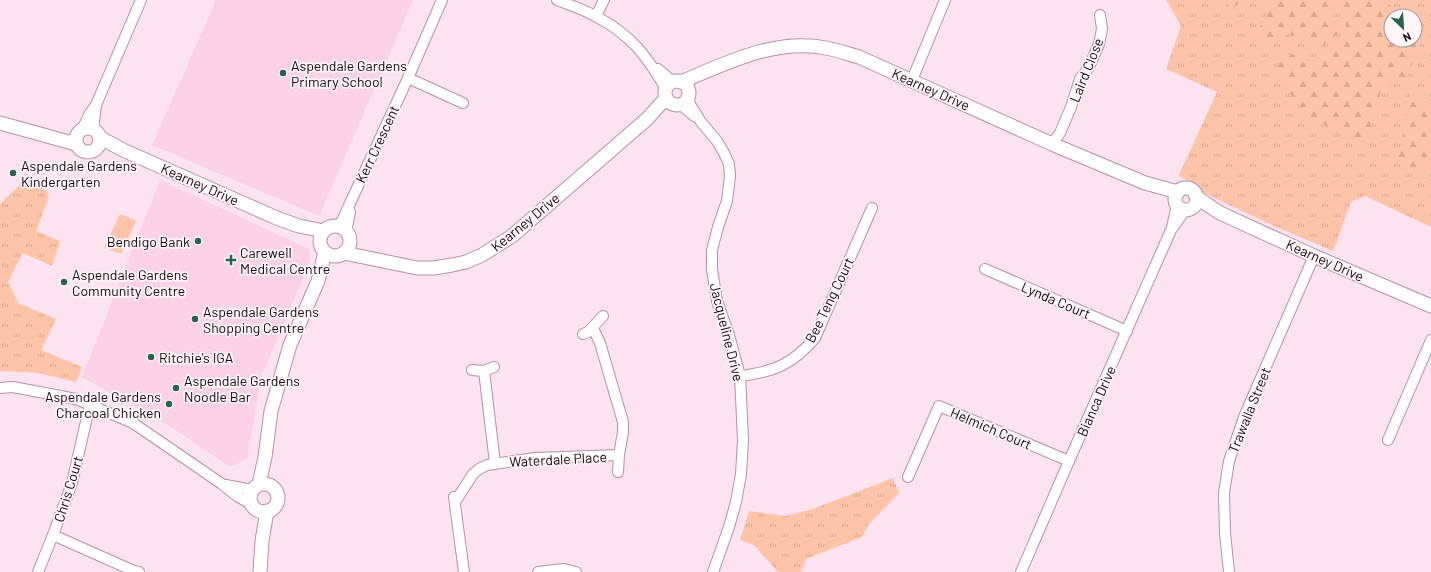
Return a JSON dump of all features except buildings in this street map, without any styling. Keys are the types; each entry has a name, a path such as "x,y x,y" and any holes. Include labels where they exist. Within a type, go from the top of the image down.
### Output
{"street":[{"path":"88,137 90,113 96,105 141,0"},
{"name":"Kerr Crescent","path":"343,229 352,200 442,0"},
{"path":"557,0 596,16 624,34 641,51 677,94"},
{"path":"596,16 604,0"},
{"path":"912,80 945,0"},
{"name":"Laird Close","path":"1052,144 1060,133 1080,80 1089,67 1099,44 1102,29 1100,15"},
{"name":"Kearney Drive","path":"0,123 32,132 88,137 123,150 230,198 299,226 333,246 380,261 417,268 434,268 466,262 482,255 512,236 677,94 709,70 749,54 798,46 825,48 859,56 1052,144 1145,183 1184,202 1220,213 1314,256 1431,306"},
{"path":"408,78 463,103"},
{"name":"Jacqueline Drive","path":"677,94 717,141 728,164 730,176 727,201 714,239 712,250 712,269 717,301 729,335 740,376 743,440 741,474 736,502 713,572"},
{"name":"Bianca Drive","path":"1021,572 1184,202"},
{"name":"Bee Teng Court","path":"740,376 774,369 790,362 805,349 814,338 872,208"},
{"path":"260,572 262,540 258,508 250,499 261,487 271,411 288,352 333,246 331,227 343,229 350,240 333,246"},
{"name":"Trawalla Street","path":"1229,572 1225,533 1224,493 1229,461 1244,417 1314,256"},
{"name":"Lynda Court","path":"985,269 1127,331"},
{"path":"583,334 593,328 603,316"},
{"name":"Waterdale Place","path":"464,572 454,500 474,472 485,465 495,463 547,457 619,455 623,432 623,422 600,343 593,328"},
{"path":"1388,440 1431,340"},
{"path":"472,370 484,371 494,367"},
{"path":"484,371 495,463"},
{"path":"0,388 13,387 39,391 76,399 90,404 133,423 222,484 237,496 258,508 275,506 278,497 275,488 261,487 240,489 222,484"},
{"name":"Chris Court","path":"38,572 54,535 72,482 90,404"},
{"name":"Helmich Court","path":"908,477 940,406 1069,461"},
{"path":"618,472 619,455"},
{"path":"54,535 139,572"},
{"path":"538,572 564,569 576,572"}],"shaded area":[{"name":"Aspendale Gardens Primary School","path":"216,0 413,0 319,216 152,145"},
{"name":"Aspendale Gardens Shopping Centre","path":"160,180 309,249 310,263 262,375 247,458 230,467 171,427 82,377"}],"green space":[{"path":"1166,0 1431,0 1431,227 1365,196 1351,202 1333,251 1274,226 1202,192 1179,175 1217,92 1166,69 1181,26"},
{"path":"1227,0 1242,0 1231,10"},
{"path":"1271,0 1335,0 1330,9 1338,33 1322,47 1289,34 1265,41 1253,40 1273,3"},
{"path":"1346,0 1385,0 1393,8 1383,8 1383,48 1419,48 1402,84 1384,81 1364,150 1327,126 1307,116 1276,74 1280,52 1317,60 1336,50 1346,26 1340,8"},
{"path":"1411,89 1427,104 1431,116 1431,174 1398,162"},
{"path":"29,176 47,192 49,197 36,231 60,241 52,266 23,253 8,282 18,303 56,319 41,350 82,367 76,382 38,373 0,371 0,204"},
{"path":"120,214 136,221 121,254 104,247"},
{"path":"893,478 899,493 869,524 862,537 806,559 801,572 778,572 754,545 740,540 749,511 785,516 813,509"}],"place":[{"name":"Aspendale Gardens Primary School","path":"283,73"},
{"name":"Aspendale Gardens Kindergarten","path":"13,173"},
{"name":"Bendigo Bank","path":"198,241"},
{"name":"Carewell Medical Centre","path":"231,260"},
{"name":"Aspendale Gardens Community Centre","path":"64,282"},
{"name":"Aspendale Gardens Shopping Centre","path":"195,319"},
{"name":"Ritchie's IGA","path":"151,357"},
{"name":"Aspendale Gardens Noodle Bar","path":"176,388"},
{"name":"Aspendale Gardens Charcoal Chicken","path":"169,404"}]}
